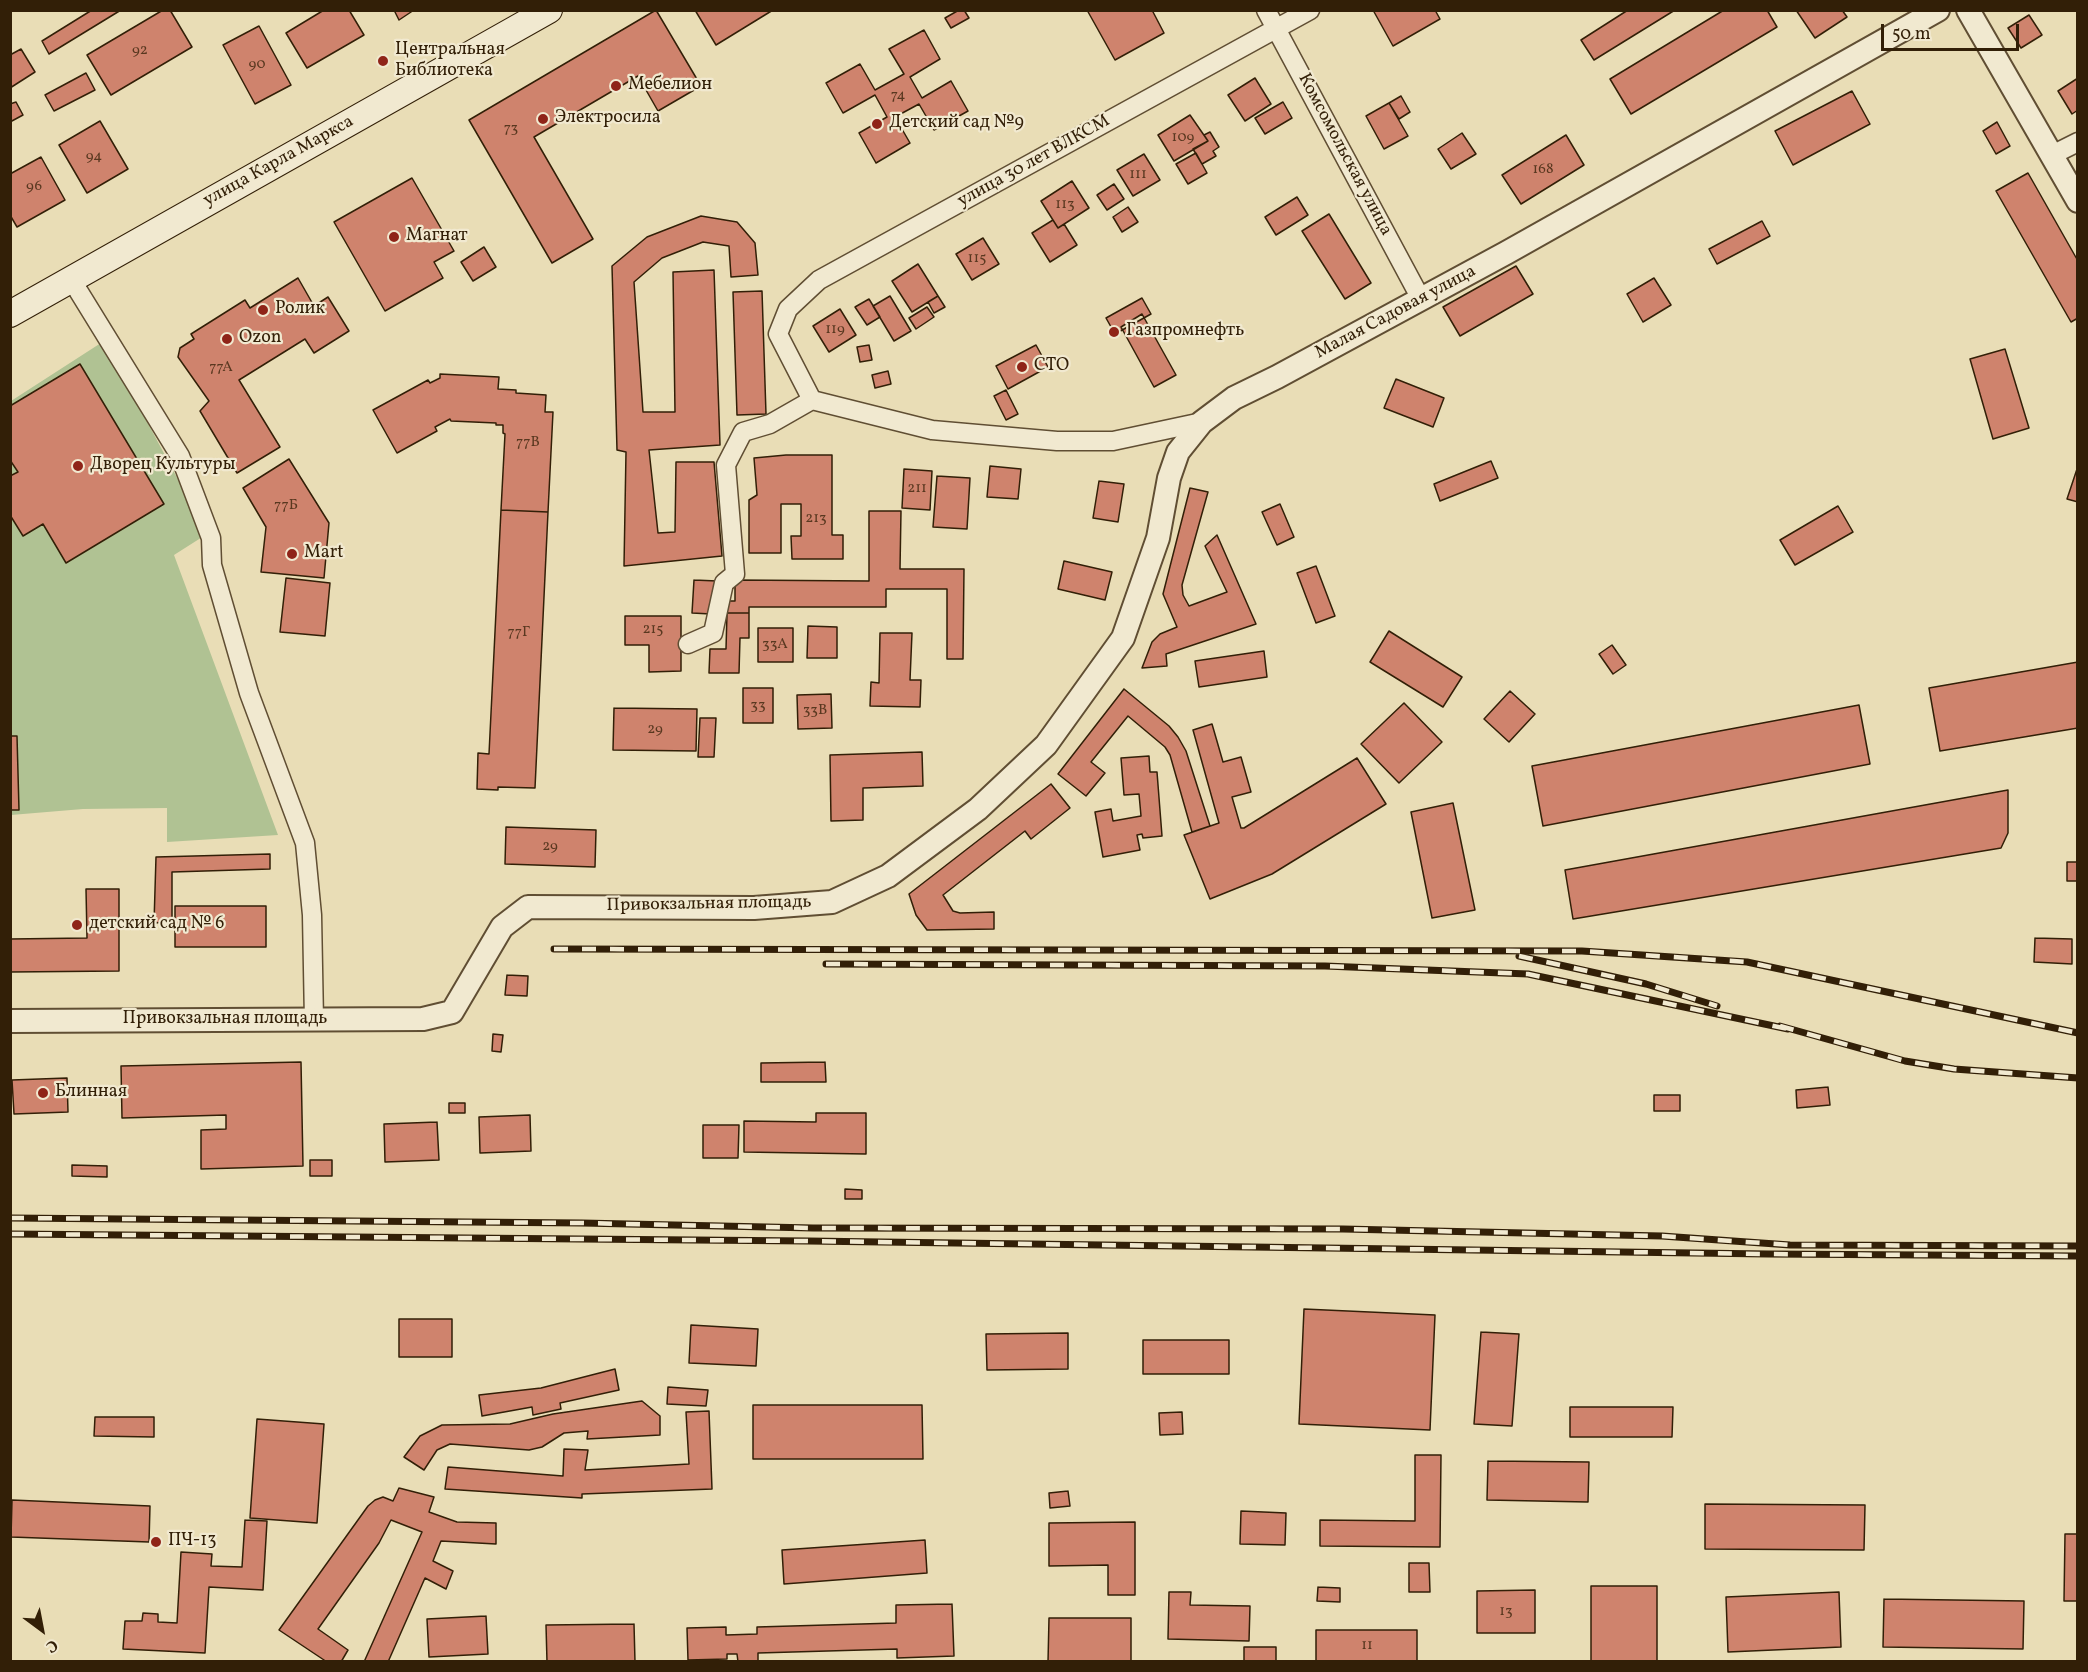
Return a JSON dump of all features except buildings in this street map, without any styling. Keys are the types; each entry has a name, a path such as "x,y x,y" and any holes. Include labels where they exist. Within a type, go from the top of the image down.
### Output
{"main road":[{"name":"улица Карла Маркса","path":"10,314 548,11"}],"street":[{"name":"Комсомольская улица","path":"1266,10 1421,300"},
{"name":"улица 30 лет ВЛКСМ","path":"812,400 778,334 788,309 819,280 1310,10"},
{"name":"Малая Садовая улица","path":"812,400 932,430 1057,441 1113,441 1202,422 1234,398 1421,300 1938,10"},
{"path":"1968,10 2078,201"},
{"path":"2052,155 2078,142"},
{"path":"71,279 180,456 211,538 212,565 249,693 306,843 312,915 314,1021"},
{"path":"688,644 713,633 724,583 735,574 726,465 743,432 770,424 812,400"},
{"name":"Привокзальная площадь","path":"10,1021 423,1019 452,1011 502,927 528,907 754,908 832,902 888,876 978,809 1046,745 1123,638 1158,538 1169,478 1178,452 1202,422"}],"green space":[{"path":"104,341 207,534 174,555 278,835 167,842 167,808 83,809 11,815 11,401"}],"railway":[{"path":"554,949 1582,951 1747,962 2078,1033"},
{"path":"1519,956 1646,984 1717,1006"},
{"path":"826,964 1325,966 1528,974 1788,1029"},
{"path":"1780,1026 1905,1061 1954,1069 2078,1078"},
{"path":"10,1218 582,1223 813,1228 1343,1229 1662,1236 1790,1245 2078,1246"},
{"path":"10,1234 2078,1256"}],"place":[{"name":"Центральная Библиотека","path":"383,61"},
{"name":"Мебелион","path":"616,86"},
{"name":"Электросила","path":"543,119"},
{"name":"Детский сад №9","path":"877,124"},
{"name":"Магнат","path":"394,237"},
{"name":"Ролик","path":"263,310"},
{"name":"Газпромнефть","path":"1114,332"},
{"name":"Ozon","path":"227,339"},
{"name":"СТО","path":"1022,367"},
{"name":"Дворец Культуры","path":"78,466"},
{"name":"Mart","path":"292,554"},
{"name":"детский сад № 6","path":"77,925"},
{"name":"Блинная","path":"43,1093"},
{"name":"ПЧ-13","path":"156,1542"}]}
